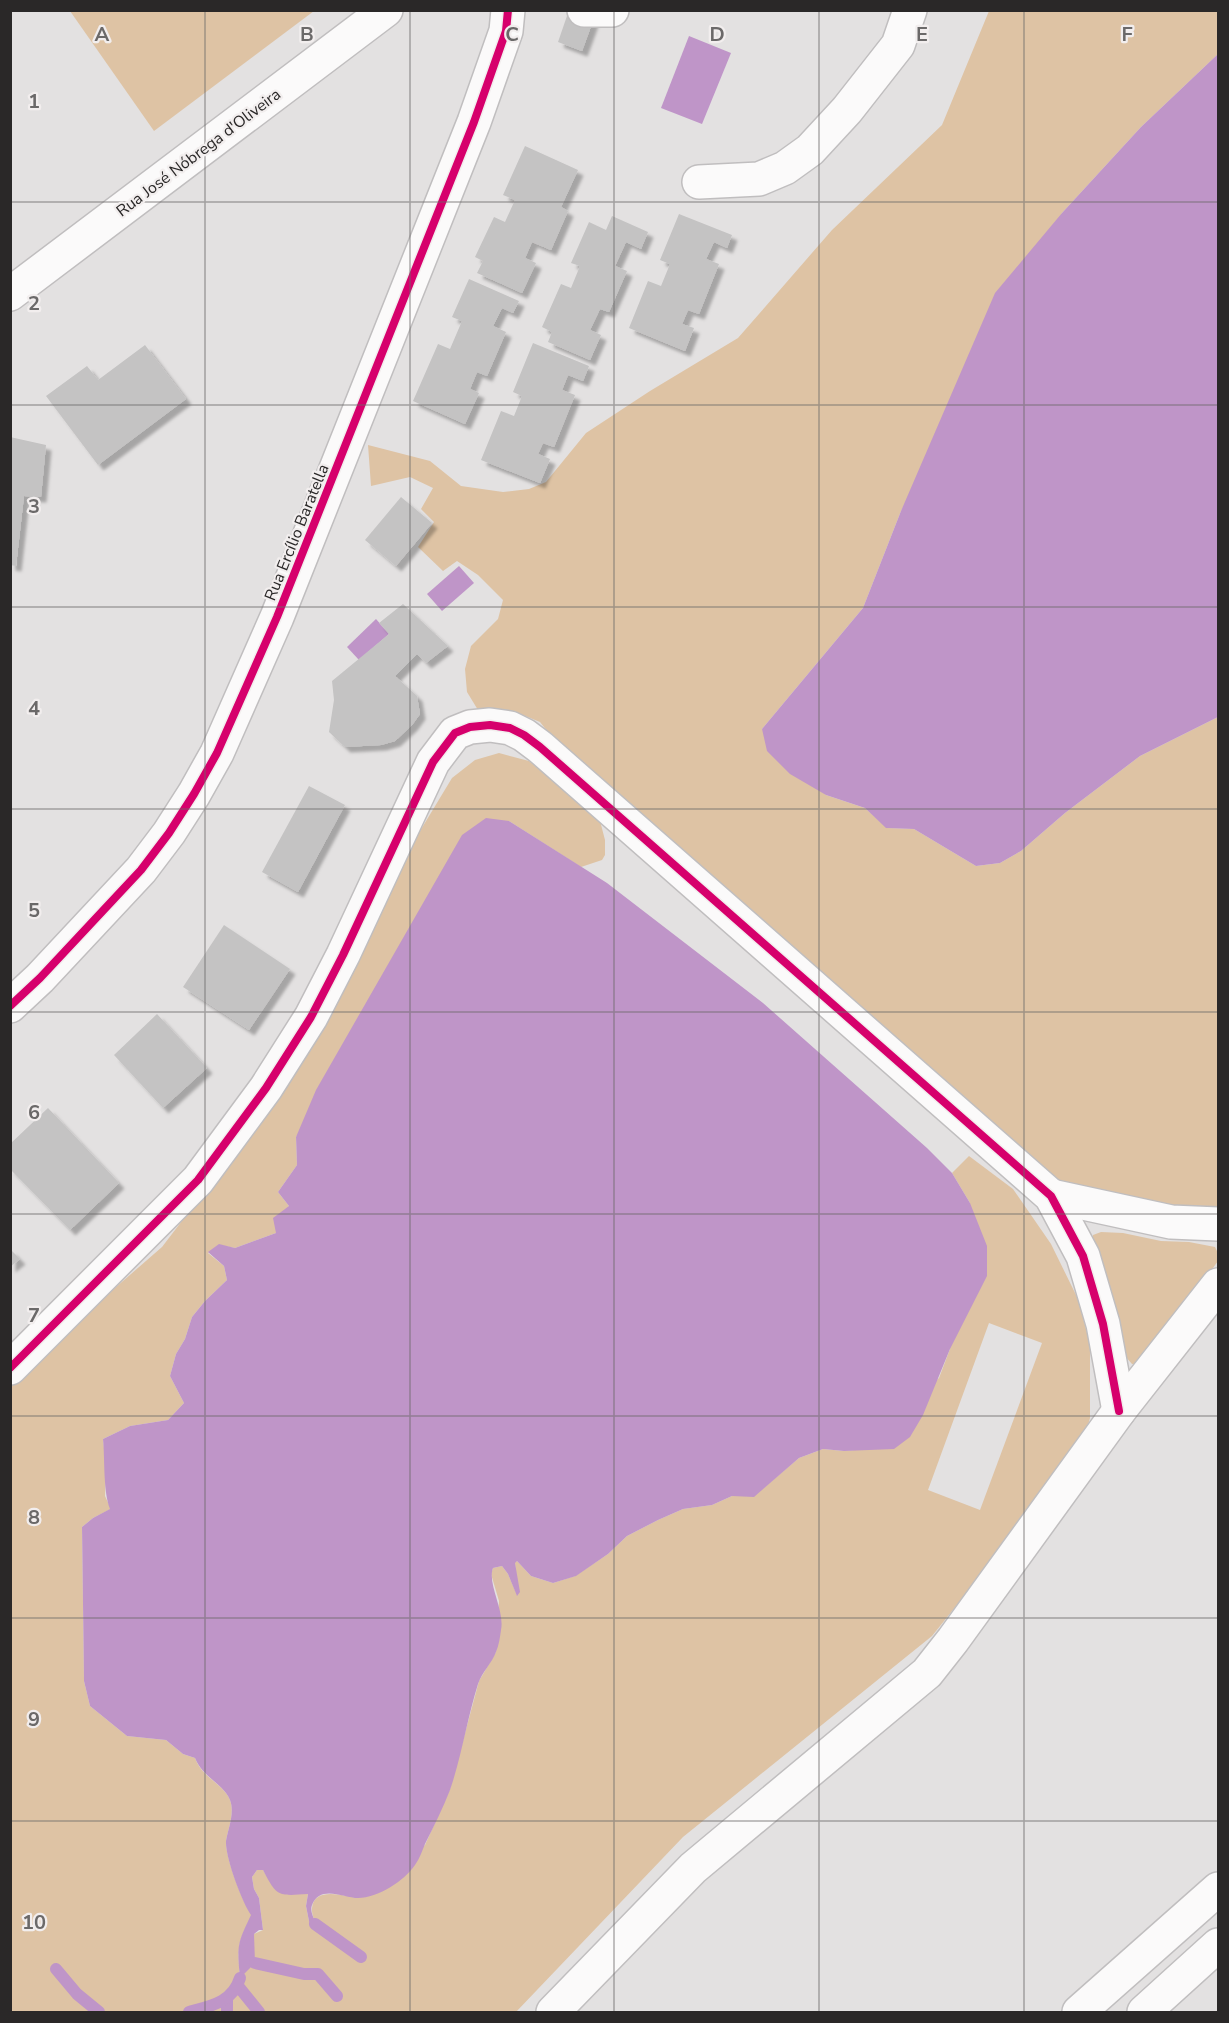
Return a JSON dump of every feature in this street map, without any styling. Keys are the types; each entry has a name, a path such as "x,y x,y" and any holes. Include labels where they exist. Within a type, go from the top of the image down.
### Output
{"street":[{"name":"Rua José Nóbrega d'Oliveira","path":"10,294 386,10"},
{"name":"Rua Ercílio Baratella","path":"10,1006 48,970 141,870 169,833 217,753 277,617 474,122 506,31 508,10"},
{"path":"584,10 612,10"},
{"path":"699,182 759,179 785,168 810,150 847,110 898,45 910,10"},
{"path":"10,1368 198,1180 266,1088 311,1017 343,955 433,762 455,733 470,727 490,725 510,728 532,741 1051,1197 1083,1256 1103,1324 1119,1411"},
{"path":"1051,1197 1171,1222 1218,1224"},
{"path":"553,2013 693,1868 927,1673 1119,1411 1218,1285"},
{"path":"1079,2013 1218,1889"},
{"path":"1144,2013 1218,1945"}],"shaded area":[{"path":"70,11 314,11 154,131"},
{"path":"989,11 1218,11 1218,54 1141,127 1062,213 901,511 863,608 762,729 826,795 865,808 887,828 914,829 976,866 1000,863 1021,851 1065,813 1140,756 1218,717 1218,1213 1078,1196 1047,1175 589,784 540,722 513,711 478,710 467,692 465,669 471,646 498,619 503,600 478,575 457,561 443,571 418,547 434,522 421,509 433,488 410,477 371,486 368,445 430,461 461,486 503,492 529,489 546,482 586,433 738,338 832,230 942,125"},
{"path":"689,36 731,53 702,124 661,108"},
{"path":"1218,54 1218,717 1140,756 1065,813 1021,851 1000,863 976,866 914,829 886,828 865,808 826,795 790,774 767,751 762,729 863,608 901,511 995,293 1062,213 1141,127"},
{"path":"459,566 474,583 442,611 427,594"},
{"path":"376,619 389,634 359,660 347,647"},
{"path":"499,753 529,761 599,817 605,840 605,855 602,860 581,867 509,821 296,1137 297,1165 278,1192 289,1206 276,1233 235,1248 219,1245 208,1253 224,1266 227,1280 192,1317 185,1339 176,1354 170,1376 184,1403 168,1420 130,1426 103,1439 106,1466 105,1496 111,1509 93,1518 82,1527 84,1681 90,1706 127,1736 166,1740 183,1754 195,1758 202,1771 227,1794 232,1810 226,1848 239,1890 252,1915 240,1945 240,1977 254,1963 254,1934 263,1930 259,1898 254,1889 252,1877 257,1870 263,1870 266,1875 302,1894 308,1894 306,1906 310,1926 314,1926 312,1908 318,1897 338,1894 358,1898 425,1845 450,1789 479,1681 496,1652 499,1601 491,1574 493,1568 502,1566 517,1595 515,1562 517,1561 531,1576 553,1583 575,1576 608,1554 627,1536 658,1520 683,1509 712,1505 732,1496 754,1496 799,1458 823,1449 844,1451 865,1449 939,1378 950,1349 970,1203 952,1173 969,1156 1013,1189 1051,1244 1078,1299 1090,1344 1090,1418 1081,1450 932,1636 683,1837 516,2012 11,2012 11,1386 61,1335 162,1247 263,1115 304,1053 420,831 452,778 475,760","holes":["989,1323 1042,1343 980,1510 928,1490"]},
{"path":"486,818 509,821 607,883 763,1003 927,1148 952,1173 970,1203 987,1246 987,1276 950,1349 923,1415 910,1437 894,1449 844,1451 823,1449 799,1458 754,1497 732,1496 712,1505 683,1509 627,1536 608,1554 576,1576 553,1583 531,1576 517,1561 515,1563 520,1592 517,1596 502,1566 493,1568 492,1582 502,1622 499,1644 478,1684 450,1790 417,1862 397,1882 374,1895 358,1898 333,1894 321,1895 311,1908 315,1926 310,1926 306,1906 308,1894 280,1893 275,1890 263,1870 257,1870 252,1877 254,1889 259,1898 263,1930 254,1934 255,1963 240,1978 239,1945 251,1915 239,1890 226,1848 232,1810 227,1794 203,1771 195,1758 183,1754 166,1740 127,1736 90,1706 84,1681 82,1527 110,1509 105,1484 103,1439 130,1426 168,1420 184,1403 170,1376 176,1354 185,1339 192,1317 227,1280 224,1266 208,1252 219,1244 235,1248 276,1233 273,1218 289,1206 278,1192 297,1165 296,1137 316,1090 462,835"},
{"path":"1101,1232 1123,1233 1161,1241 1189,1242 1215,1247 1218,1253 1218,1261 1147,1360 1139,1365 1132,1364 1125,1356 1092,1242 1093,1235"}],"building":[{"path":"569,10 597,10 582,51 558,42"},
{"path":"525,146 578,170 561,207 568,211 551,250 532,242 525,258 536,263 522,293 477,273 483,261 475,257 494,217 505,222 515,200 503,195"},
{"path":"679,214 732,235 727,248 714,242 706,259 719,264 699,314 688,310 682,324 694,328 685,351 629,328 648,281 661,286 670,264 660,260"},
{"path":"612,216 648,232 641,249 626,242 615,266 627,271 609,312 600,309 590,330 601,335 590,360 548,342 552,332 542,327 561,284 571,288 580,266 571,263 589,222 606,230"},
{"path":"469,279 519,301 513,313 502,308 493,326 506,332 487,376 477,372 470,389 479,393 465,424 413,401 438,344 450,349 462,321 452,317"},
{"path":"533,343 589,366 583,381 568,375 562,390 575,395 554,447 543,443 538,454 550,459 540,483 481,460 501,411 514,416 522,396 513,392"},
{"path":"145,345 186,399 98,465 46,396 87,366 98,380"},
{"path":"10,437 46,445 41,497 24,496 16,566 10,565"},
{"path":"401,497 432,523 396,566 365,540"},
{"path":"403,604 448,646 426,663 417,654 395,676 417,696 420,714 412,725 395,741 381,745 345,747 329,732 334,700 332,681 389,634 379,623"},
{"path":"309,786 345,805 298,892 262,872"},
{"path":"224,925 290,969 249,1030 183,987"},
{"path":"157,1014 207,1068 163,1108 114,1055"},
{"path":"48,1108 119,1183 70,1230 10,1169 10,1144"},
{"path":"10,1249 20,1259 10,1267"}],"waterway":[{"path":"315,1924 361,1957"},
{"path":"255,1963 304,1974 318,1974 337,1996"},
{"path":"56,1969 77,1994 99,2012"},
{"path":"189,2012 227,1998 237,1986 240,1978"},
{"path":"238,1986 259,2012"},
{"path":"227,1999 227,2012"}],"cycle path":[{"path":"10,1006 40,978 141,870 169,833 217,753 277,617 474,122 506,31 508,10"},
{"path":"10,1368 198,1180 266,1088 311,1017 343,955 433,762 455,733 470,727 490,725 510,728 540,747 1051,1196 1083,1256 1103,1324 1119,1411"}]}
